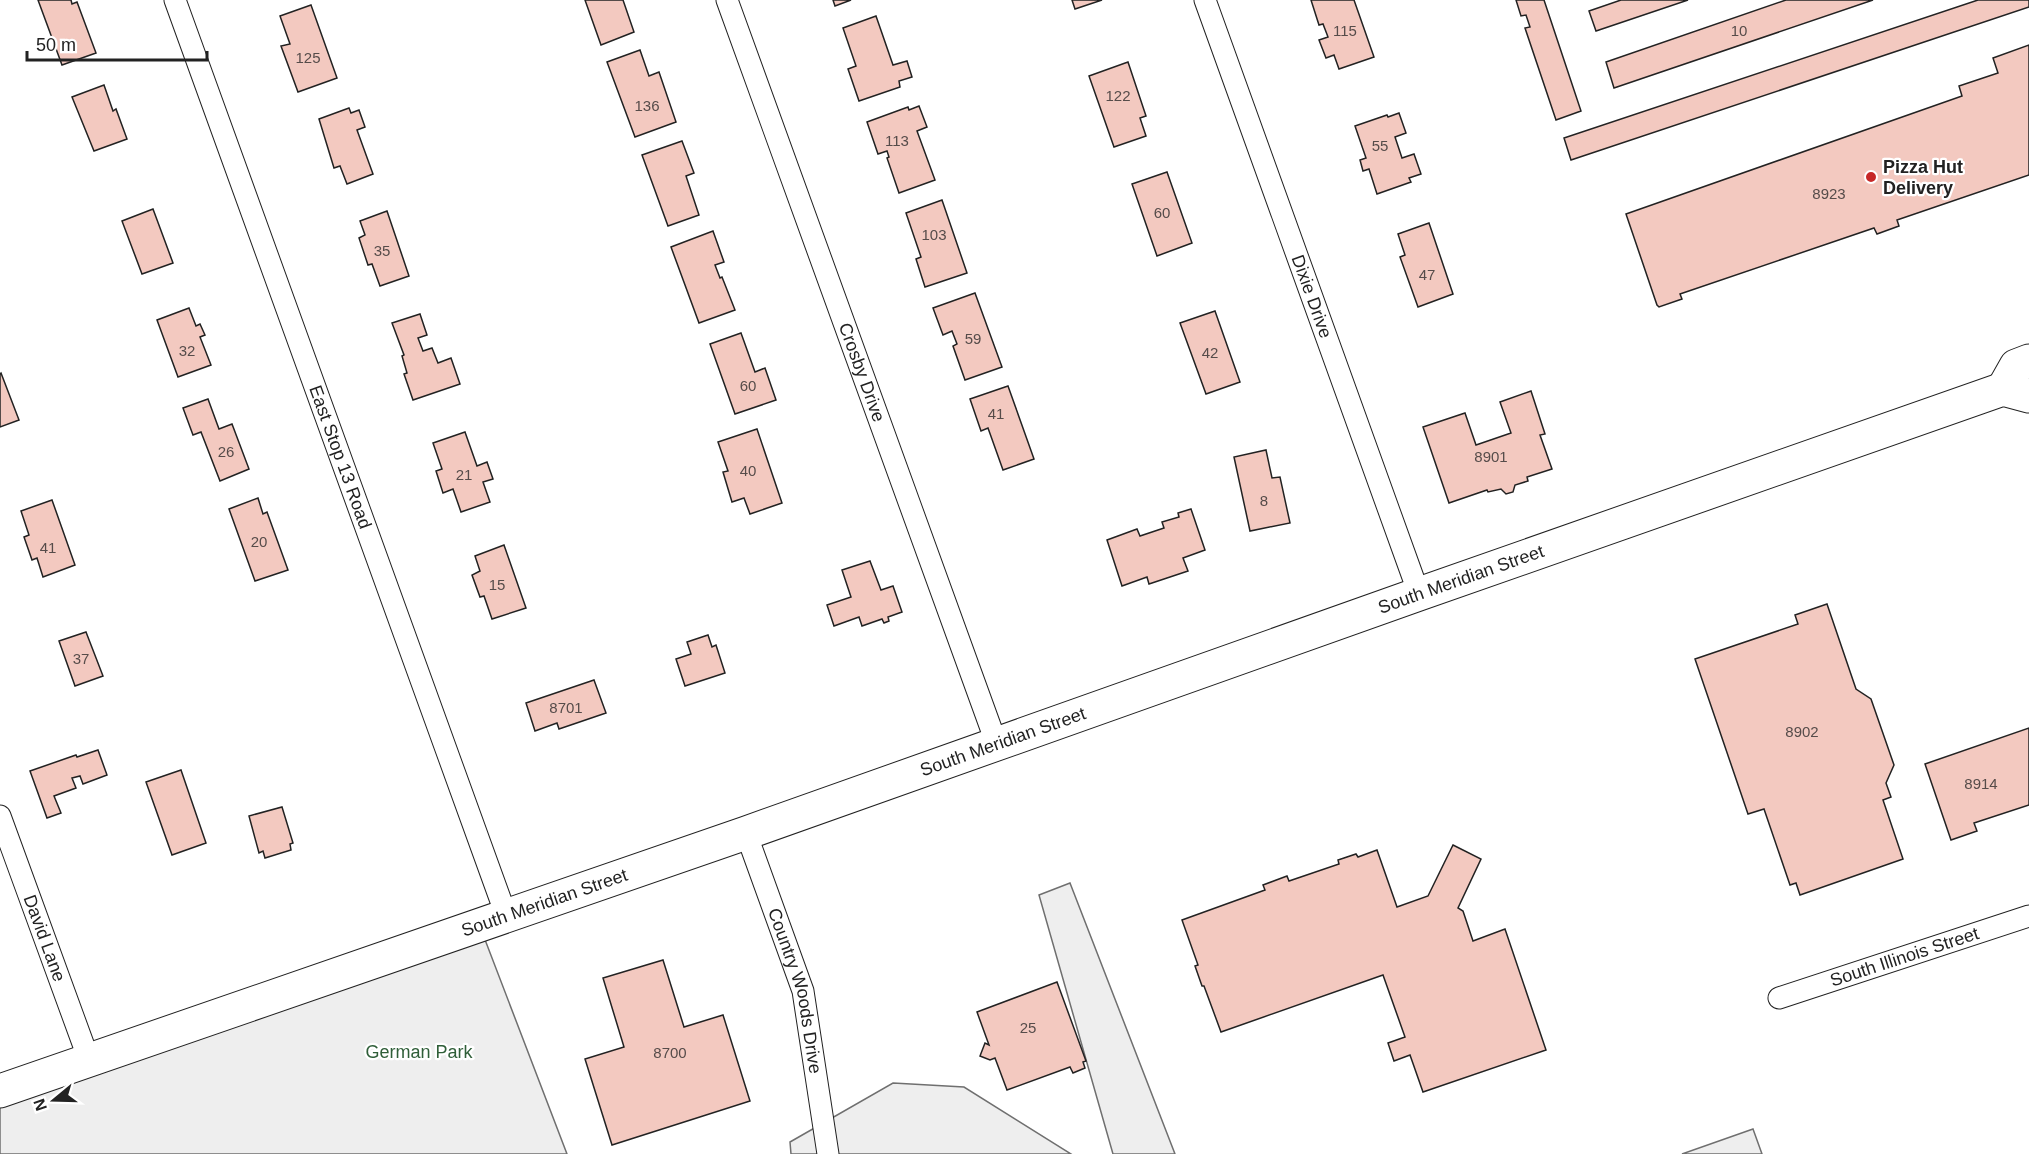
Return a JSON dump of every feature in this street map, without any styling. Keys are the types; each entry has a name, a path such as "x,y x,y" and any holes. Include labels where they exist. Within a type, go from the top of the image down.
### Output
{"main road":[{"name":"South Meridian Street","path":"0,1091 747,833 1419,594 2016,393 2016,366 2029,362"}],"street":[{"name":"East Stop 13 Road","path":"175,0 506,915"},
{"name":"Crosby Drive","path":"727,0 997,745"},
{"name":"Dixie Drive","path":"1205,0 1419,594"},
{"name":"David Lane","path":"0,816 89,1060"},
{"name":"Country Woods Drive","path":"747,833 803,990 828,1154"},
{"name":"South Illinois Street","path":"1779,998 2029,916"}],"green space":[{"path":"1070,883 1175,1154 1113,1154 1039,895"},
{"name":"German Park","path":"479,924 567,1154 0,1154 0,1090"},
{"path":"893,1083 964,1087 1071,1154 791,1154 790,1142"},
{"path":"1753,1129 1762,1154 1682,1154"}],"building":[{"path":"38,0 71,0 72,4 77,2 96,53 62,65"},
{"path":"585,0 623,0 634,32 601,45"},
{"path":"833,0 851,0 835,6"},
{"path":"1072,0 1102,0 1075,9"},
{"path":"1311,0 1354,0 1374,57 1339,69 1334,55 1326,58 1319,40 1328,37 1323,24 1319,25"},
{"path":"1516,0 1544,0 1581,111 1556,120 1525,28 1530,27 1526,15 1521,16"},
{"path":"1621,0 1688,0 1596,31 1589,11"},
{"path":"1786,0 1873,0 1614,88 1606,62"},
{"path":"1978,0 2029,0 2029,7 1571,160 1564,138"},
{"path":"311,5 337,78 298,92 281,46 290,44 280,16"},
{"path":"876,16 893,65 907,61 912,77 899,81 900,87 859,101 848,69 856,66 843,28"},
{"path":"2029,45 2029,175 1897,220 1899,226 1877,234 1874,228 1680,294 1682,299 1659,307 1657,305 1626,214 1962,96 1959,86 1998,73 1993,58"},
{"path":"640,50 649,76 659,72 676,122 635,137 607,62"},
{"path":"1128,62 1146,116 1140,118 1146,136 1114,147 1089,76"},
{"path":"104,85 113,111 116,109 127,139 94,151 72,97"},
{"path":"919,106 927,127 917,131 935,180 899,193 887,158 889,157 887,151 878,154 867,122 908,107 909,110"},
{"path":"349,108 351,113 359,110 365,127 357,130 373,174 347,184 340,166 334,168 319,119"},
{"path":"1399,113 1406,133 1395,137 1402,158 1414,154 1421,174 1409,178 1411,182 1377,194 1369,169 1363,171 1360,160 1366,158 1355,126"},
{"path":"682,141 694,173 686,176 699,215 668,226 642,155"},
{"path":"1167,172 1192,243 1157,256 1132,184"},
{"path":"942,200 967,273 925,287 916,259 921,257 906,213"},
{"path":"153,209 173,263 142,274 122,221"},
{"path":"387,211 409,276 380,286 372,264 368,265 359,238 365,235 360,221"},
{"path":"1429,223 1453,294 1418,307 1400,257 1405,255 1398,234"},
{"path":"713,231 724,262 715,265 735,310 699,323 671,247"},
{"path":"975,293 1002,367 965,380 953,346 957,344 952,331 943,335 933,308"},
{"path":"189,308 196,326 200,324 205,335 200,337 211,365 178,377 157,320"},
{"path":"1215,311 1240,382 1206,394 1180,323"},
{"path":"420,314 427,335 418,338 423,351 432,348 438,363 451,358 460,384 413,400 404,374 407,373 402,356 404,355 392,323"},
{"path":"741,333 755,372 765,368 776,400 735,414 710,344"},
{"path":"0,374 19,420 0,427"},
{"path":"1008,386 1034,459 1003,470 988,428 981,431 970,399"},
{"path":"1531,391 1545,434 1540,435 1552,469 1527,477 1528,481 1515,485 1513,492 1506,494 1501,489 1488,492 1487,490 1449,503 1423,427 1465,413 1476,445 1511,433 1500,402"},
{"path":"208,399 219,429 232,424 249,469 220,481 201,432 193,435 183,408"},
{"path":"757,429 782,503 750,514 744,498 732,502 723,472 728,471 718,442"},
{"path":"465,432 477,466 487,462 493,479 483,482 490,502 461,512 453,489 443,493 436,471 442,469 433,443"},
{"path":"1266,450 1272,478 1280,477 1290,523 1250,531 1234,457"},
{"path":"258,498 263,514 267,512 288,570 255,581 229,509"},
{"path":"52,500 75,565 43,577 37,558 32,560 24,537 29,535 21,511"},
{"path":"1191,509 1205,550 1183,558 1188,571 1149,584 1147,577 1122,586 1107,540 1137,529 1140,536 1164,528 1162,522 1179,517 1178,513"},
{"path":"504,545 526,608 492,619 484,596 480,597 472,575 480,571 475,556"},
{"path":"870,561 881,590 893,586 902,612 888,617 889,621 884,623 882,619 862,626 859,617 834,626 827,605 851,597 842,570"},
{"path":"1827,604 1856,689 1871,699 1894,765 1886,783 1891,797 1883,800 1903,859 1800,895 1796,883 1790,885 1764,809 1748,814 1695,659 1798,624 1795,615"},
{"path":"86,632 103,676 75,686 59,641"},
{"path":"708,635 712,647 716,645 725,673 685,686 676,659 691,654 687,642"},
{"path":"594,680 606,713 559,729 557,723 535,731 526,703"},
{"path":"2029,728 2029,805 1974,823 1977,831 1951,840 1925,764"},
{"path":"98,750 107,775 83,784 80,776 72,778 76,788 54,796 61,813 47,818 30,771"},
{"path":"181,770 206,843 172,855 146,782"},
{"path":"282,807 293,843 290,844 291,850 265,858 263,851 259,853 249,816"},
{"path":"1453,845 1481,859 1458,908 1463,911 1473,941 1505,929 1546,1050 1423,1092 1410,1055 1394,1061 1388,1043 1405,1037 1383,975 1221,1032 1195,966 1198,965 1182,920 1265,890 1263,885 1287,876 1289,881 1339,864 1338,860 1356,854 1358,857 1377,850 1397,907 1428,896"},
{"path":"663,960 684,1027 723,1015 750,1101 612,1145 585,1059 624,1047 603,978"},
{"path":"1057,982 1086,1061 1083,1062 1085,1068 1073,1073 1070,1067 1007,1090 995,1058 990,1060 980,1056 985,1043 989,1045 977,1012"}],"place":[{"name":"Pizza Hut Delivery","path":"1871,177"}]}
